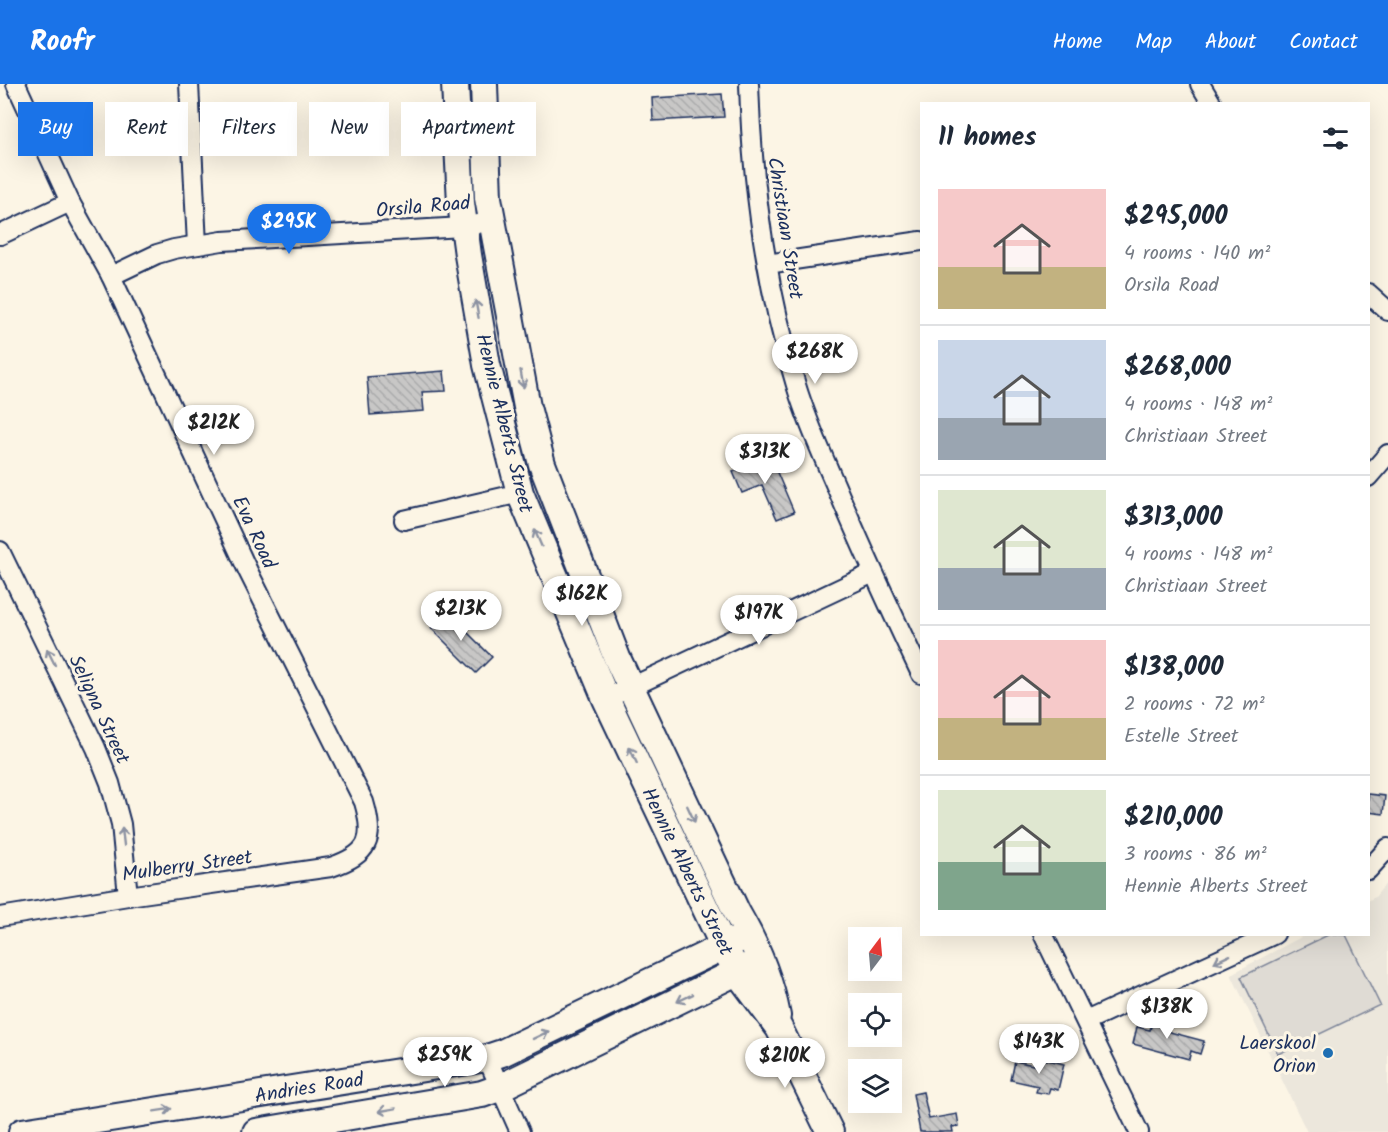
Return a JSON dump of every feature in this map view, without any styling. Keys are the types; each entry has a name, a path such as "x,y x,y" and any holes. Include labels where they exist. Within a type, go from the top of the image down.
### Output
{"street":[{"name":"Eva Road","path":"16,84 70,202 111,276 248,571 364,802 369,821 369,837"},
{"path":"189,84 197,245"},
{"name":"Hennie Alberts Street","path":"455,84 463,227 488,365 520,494 606,699 724,947 738,973 779,1028 830,1132"},
{"name":"Hennie Alberts Street","path":"484,84 488,198 527,407 542,464 630,688 760,960 775,1005 779,1028"},
{"name":"Christiaan Street","path":"749,84 755,190 767,264 787,354 805,413 873,573 920,672"},
{"path":"1200,84 1211,102"},
{"path":"0,235 70,202"},
{"name":"Orsila Road","path":"111,276 157,254 222,241 463,227 492,221"},
{"path":"767,264 920,241"},
{"path":"1370,295 1388,311"},
{"path":"1370,475 1388,454"},
{"path":"404,520 520,494"},
{"name":"Seligna Street","path":"0,551 96,748 110,783 121,824 129,896"},
{"path":"606,699 873,573"},
{"name":"Mulberry Street","path":"0,917 331,867 350,860 364,849 369,837"},
{"path":"1370,868 1388,848"},
{"name":"Andries Road","path":"22,1132 487,1058 502,1053 749,934"},
{"path":"1044,936 1139,1132"},
{"path":"1086,1021 1271,936"},
{"name":"Andries Road","path":"256,1132 482,1094 499,1088 738,973 760,960"},
{"path":"487,1058 520,1132"}],"shaded area":[{"name":"Laerskool Orion","path":"1388,881 1388,1132 1307,1132 1231,974 1303,936 1370,936 1370,900"},
{"path":"1326,936 1346,936 1380,1005 1278,1054 1241,977"}],"building":[{"path":"722,94 724,117 653,121 652,98"},
{"path":"444,371 446,391 422,392 424,411 370,415 367,377"},
{"path":"770,456 794,512 777,519 762,485 742,493 733,472"},
{"path":"447,612 492,657 476,673 431,628"},
{"path":"1370,794 1385,796 1383,814 1370,812"},
{"path":"1153,1018 1169,1022 1166,1031 1204,1041 1200,1054 1191,1051 1189,1059 1133,1044 1137,1027 1150,1030"},
{"path":"1040,1058 1064,1064 1058,1090 1050,1088 1048,1094 1036,1092 1038,1086 1011,1080 1015,1061 1038,1066"},
{"path":"923,1092 929,1119 957,1114 959,1126 952,1127 953,1132 920,1132 913,1094"}],"place":[{"name":"Laerskool Orion","path":"1328,1053"}]}
